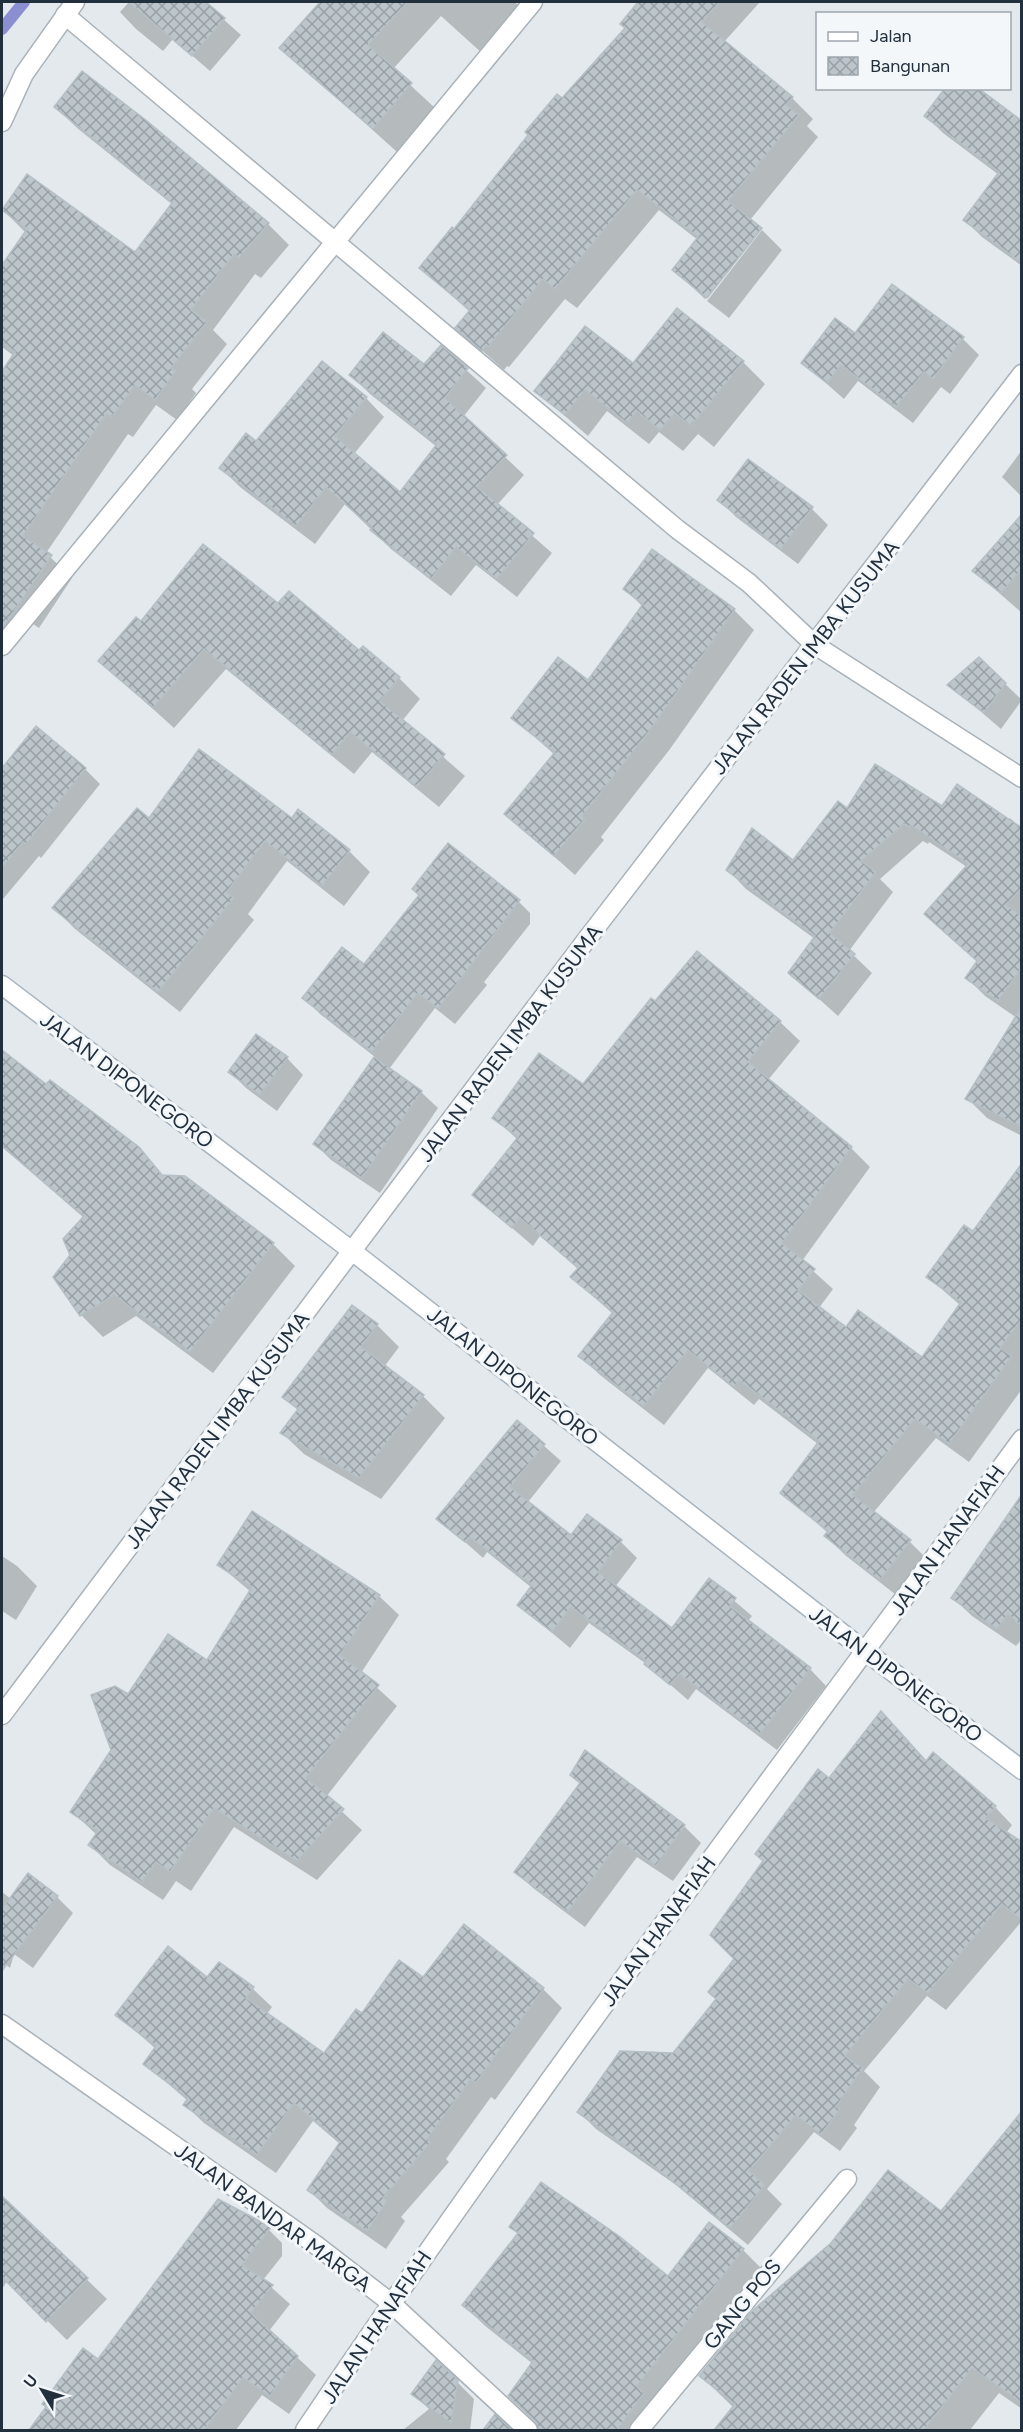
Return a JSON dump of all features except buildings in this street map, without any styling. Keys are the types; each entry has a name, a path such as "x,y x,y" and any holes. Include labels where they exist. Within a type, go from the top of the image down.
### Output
{"street":[{"path":"2,646 533,2"},
{"path":"2,122 24,75 70,8 334,241 677,529 749,583 815,645 1022,778"},
{"name":"JALAN RADEN IMBA KUSUMA","path":"2,1715 587,939 1022,374"},
{"name":"JALAN DIPONEGORO","path":"2,985 352,1251 865,1651 1022,1770"},
{"name":"JALAN HANAFIAH","path":"305,2430 391,2303 609,1997 1022,1439"},
{"name":"JALAN BANDAR MARGA","path":"2,2024 316,2245 391,2303 528,2430"},
{"name":"GANG POS","path":"639,2430 847,2180"}],"waterway":[{"path":"2,29 24,2"}]}
